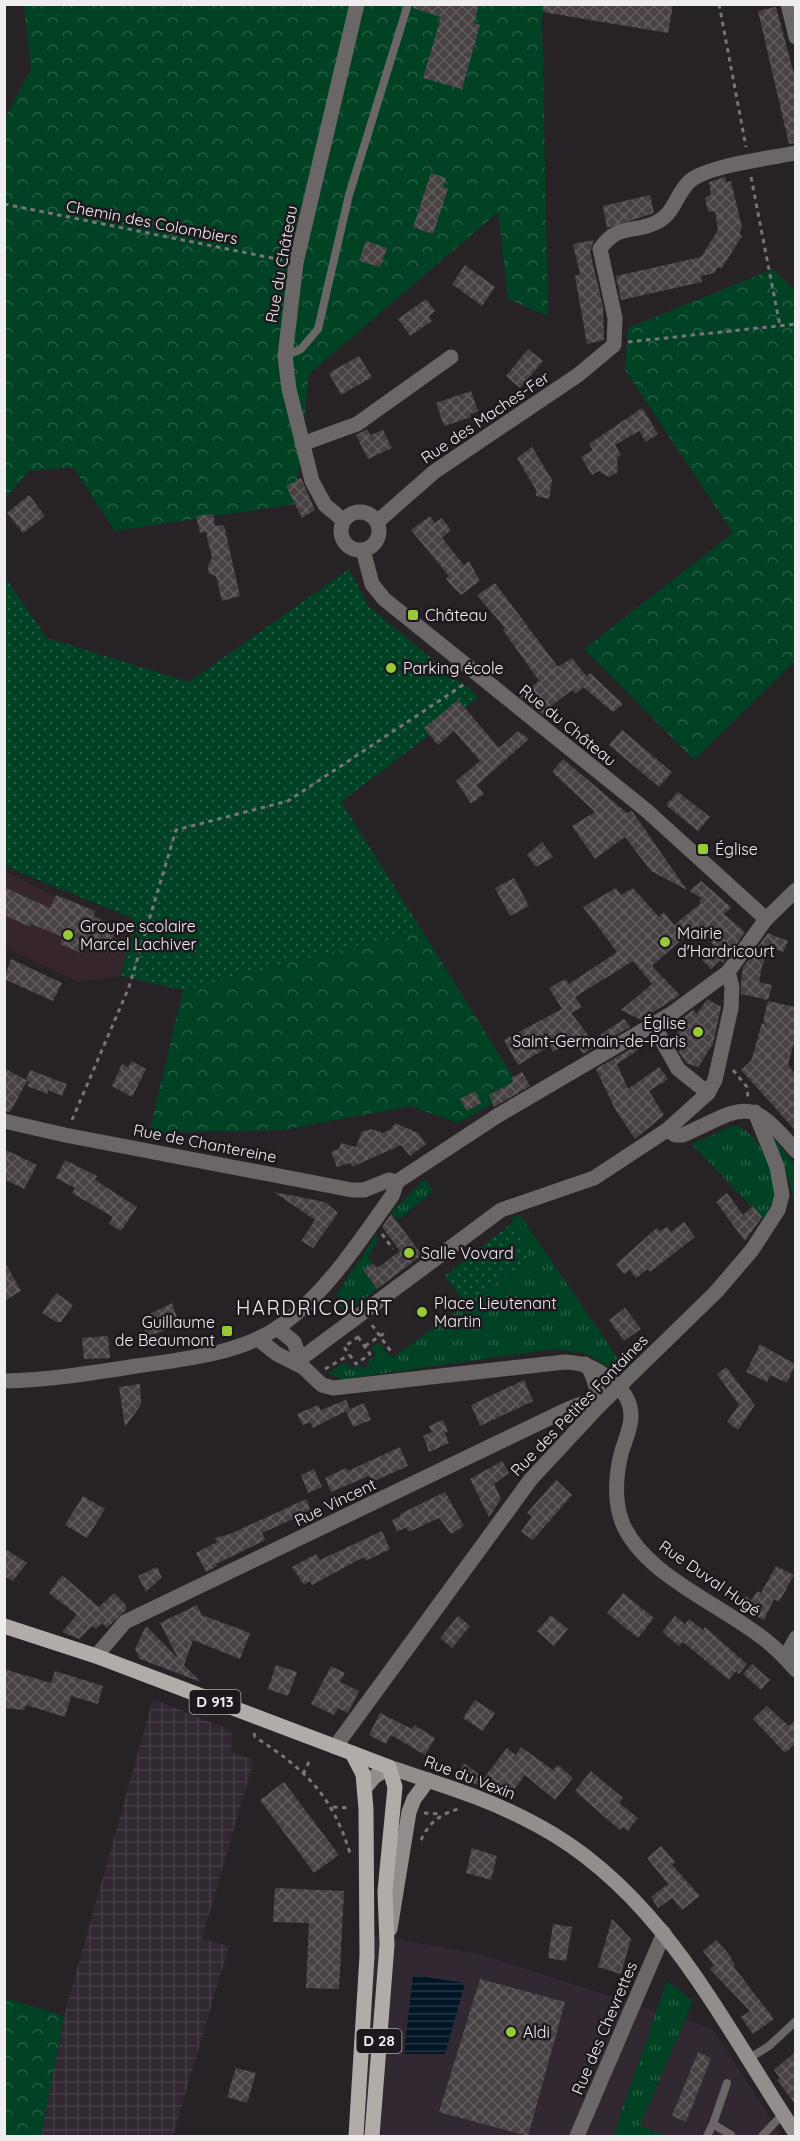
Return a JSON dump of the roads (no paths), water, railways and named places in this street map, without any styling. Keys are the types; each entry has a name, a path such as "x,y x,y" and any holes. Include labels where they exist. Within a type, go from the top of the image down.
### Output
{"main road":[{"name":"Rue du Vexin","path":"4,1626 96,1656 510,1811 559,1838 597,1864 628,1891 664,1933 795,2134"},
{"name":"D 28","path":"352,1753 363,1774 365,1788 367,1956 356,2136"},
{"name":"D 28","path":"372,2136 387,1945 385,1891 395,1787 389,1767"},
{"path":"365,1788 374,1777 389,1767"},
{"path":"387,1945 409,1812 414,1799 428,1780"}],"street":[{"name":"Rue du Château","path":"344,520 325,505 315,490 289,389 285,356 296,263 357,4"},
{"path":"788,4 795,37"},
{"name":"Rue des Maches-Fer","path":"377,522 434,472 578,375 614,345 615,318 600,249 610,235 660,221 673,208 688,182 703,173 795,153"},
{"path":"302,444 357,424 451,357"},
{"path":"351,513 369,514 377,522 379,528 377,540 363,550 351,548 342,540 340,531 344,520 351,513"},
{"name":"Rue du Château","path":"363,550 372,584 384,599 646,810 766,919"},
{"path":"4,1381 40,1380 174,1360 258,1339 277,1328 318,1294 337,1272 392,1196 397,1182 428,1158 496,1116 654,1026 728,972 766,919 795,890"},
{"path":"303,1366 362,1312 501,1209 594,1178 667,1130 708,1092 718,1072 731,1008 732,987 728,972"},
{"path":"654,1026 678,1069 708,1092"},
{"path":"667,1130 675,1135 683,1135 742,1110 755,1112 770,1120 795,1151"},
{"name":"Rue des Petites Fontaines","path":"335,1747 531,1479 602,1403 741,1266 778,1210 782,1187 755,1112"},
{"name":"Rue de Chantereine","path":"4,1120 65,1135 352,1190 364,1190 389,1180 397,1182"},
{"path":"277,1328 294,1342 303,1366"},
{"path":"258,1339 277,1354 303,1366 322,1385 343,1389 565,1362 585,1364 591,1371 602,1403"},
{"name":"Rue Duval Hugé","path":"585,1364 599,1371 627,1397 631,1413 617,1479 618,1507 628,1534 654,1564 761,1634 790,1664"},
{"name":"Rue Vincent","path":"96,1656 125,1622 568,1409 592,1400 602,1403"},
{"path":"790,1664 795,1638"},
{"name":"Rue des Chevrettes","path":"577,2136 664,1933"}],"lane":[{"path":"285,356 301,349 318,329 350,195 408,4"},
{"path":"748,2059 769,2046 795,2021"},
{"path":"707,2136 727,2083"},
{"path":"762,2136 783,2114"},
{"path":"713,2124 731,2135"}],"water":[{"path":"413,1975 465,1983 445,2054 404,2054"}],"place":[{"name":"Château","path":"413,615"},
{"name":"Parking école","path":"391,668"},
{"name":"Église","path":"703,849"},
{"name":"Groupe scolaire Marcel Lachiver","path":"68,935"},
{"name":"Mairie d'Hardricourt","path":"665,942"},
{"name":"Église Saint-Germain-de-Paris","path":"698,1032"},
{"name":"Salle Vovard","path":"409,1253"},
{"name":"Place Lieutenant Martin","path":"422,1312"},
{"name":"Guillaume de Beaumont","path":"227,1331"},
{"name":"Aldi","path":"511,2032"}],"district":[{"name":"HARDRICOURT","path":"315,1308"}]}
